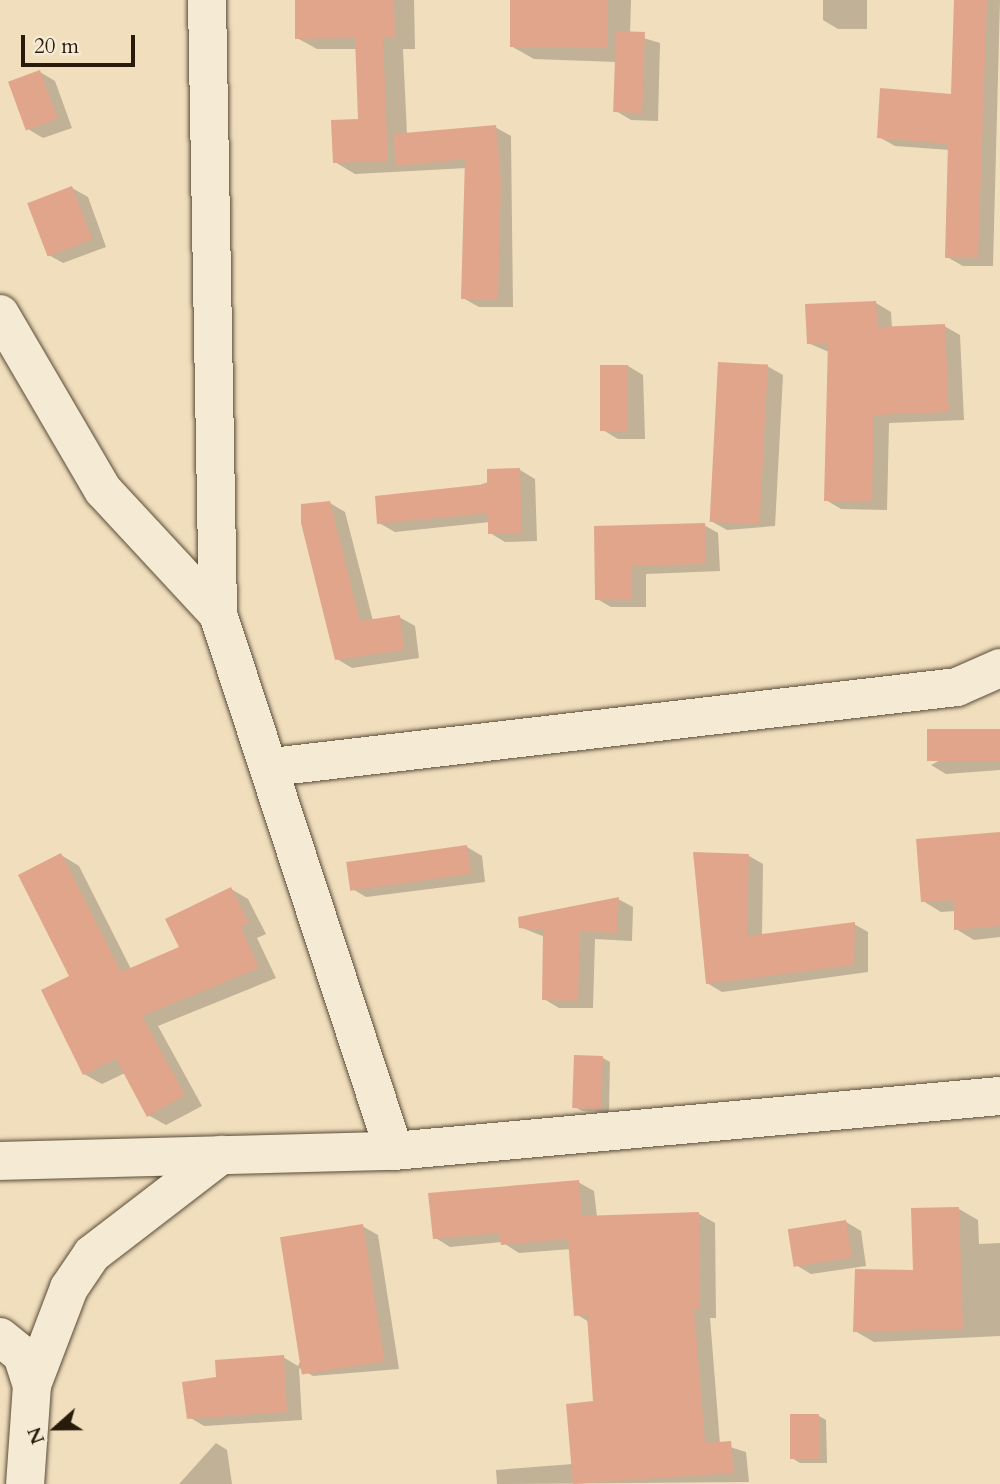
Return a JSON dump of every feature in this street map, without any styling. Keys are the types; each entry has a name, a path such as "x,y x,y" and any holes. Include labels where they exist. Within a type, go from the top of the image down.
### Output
{"street":[{"path":"207,0 218,614 272,767 394,1151"},
{"path":"0,314 103,490 218,614"},
{"path":"272,767 957,687 1000,668"},
{"path":"0,1161 394,1151 1000,1096"},
{"path":"25,1484 32,1385 69,1288 92,1254 221,1155"},
{"path":"0,1337 22,1354 32,1385"}],"building":[{"path":"295,0 394,0 395,38 383,38 388,161 333,163 331,120 358,119 355,38 295,39"},
{"path":"510,0 608,0 608,47 510,47"},
{"path":"954,0 987,0 978,258 945,258 948,144 877,138 880,88 951,94"},
{"path":"616,31 645,32 642,113 613,112"},
{"path":"40,70 58,119 26,130 8,82"},
{"path":"496,125 501,180 498,300 461,299 465,159 396,166 393,134"},
{"path":"72,186 92,239 48,256 27,203"},
{"path":"876,301 878,327 945,324 949,412 874,415 872,502 824,501 828,343 807,344 805,304"},
{"path":"718,362 768,365 760,524 710,522"},
{"path":"600,365 628,365 628,431 600,431"},
{"path":"520,468 522,533 488,534 488,513 377,524 375,496 487,484 487,469"},
{"path":"330,501 360,621 400,615 404,650 335,660 301,523 301,504"},
{"path":"705,523 706,564 632,566 632,600 595,600 594,526"},
{"path":"927,729 1000,729 1000,761 927,761"},
{"path":"1000,832 1000,926 954,930 954,900 921,902 916,839"},
{"path":"467,845 471,874 350,891 346,862"},
{"path":"693,852 749,854 747,936 855,922 854,965 706,984"},
{"path":"61,853 121,972 179,947 165,919 231,887 249,923 241,927 259,968 142,1016 185,1095 147,1117 116,1059 83,1075 41,990 69,976 18,875"},
{"path":"619,897 617,933 580,931 578,1001 542,1000 543,930 519,928 518,917"},
{"path":"574,1055 603,1056 601,1109 572,1108"},
{"path":"579,1180 582,1216 699,1212 700,1309 694,1310 705,1443 731,1441 734,1473 573,1484 566,1404 593,1401 587,1315 574,1316 568,1239 501,1245 499,1233 433,1239 428,1193"},
{"path":"959,1207 963,1329 853,1332 855,1269 913,1270 911,1208"},
{"path":"846,1220 852,1258 794,1267 788,1229"},
{"path":"363,1224 385,1361 302,1374 280,1237"},
{"path":"284,1355 287,1412 187,1419 182,1382 216,1377 215,1360"},
{"path":"790,1414 819,1414 819,1459 790,1459"}]}
